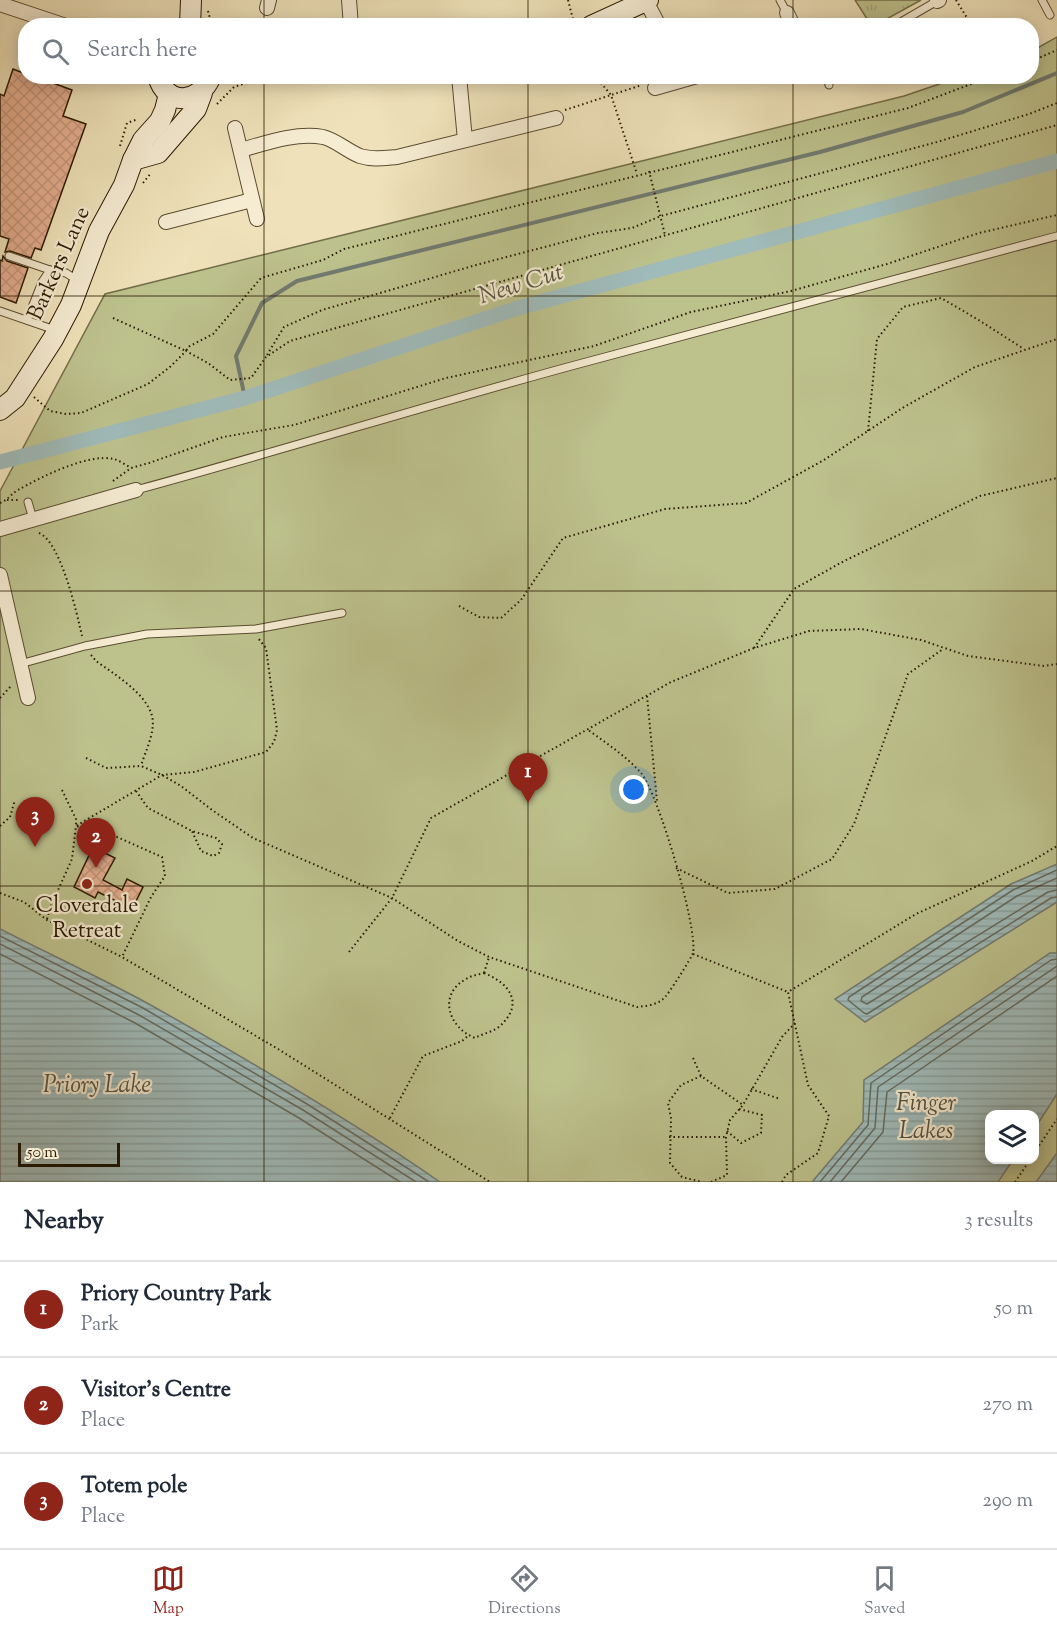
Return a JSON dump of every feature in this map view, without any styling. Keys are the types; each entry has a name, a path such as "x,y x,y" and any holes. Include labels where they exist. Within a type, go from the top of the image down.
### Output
{"street":[{"path":"349,0 350,18"},
{"path":"608,18 647,0 655,18"},
{"path":"0,4 42,18"},
{"path":"162,84 169,94 185,99 208,93"},
{"path":"460,84 465,140"},
{"path":"655,88 665,84"},
{"path":"133,160 158,153 208,93"},
{"name":"Barkers Lane","path":"0,410 15,398 71,305 99,231 124,185 143,140 160,121 169,94"},
{"path":"241,150 274,140 309,136 324,138 359,155 376,159 397,158 556,118"},
{"path":"235,128 256,219"},
{"path":"166,222 252,200"},
{"path":"0,529 136,490"},
{"path":"0,575 28,698"}],"lane":[{"path":"780,0 789,18"},
{"path":"1042,0 1050,15"},
{"path":"908,18 938,1"},
{"path":"136,490 576,365 1057,236"},
{"path":"9,256 66,273 80,282"},
{"path":"27,320 42,282 50,270"},
{"path":"0,311 57,330"},
{"path":"28,502 33,519"},
{"path":"20,664 85,646 147,634 256,629 342,613"}],"path":[{"path":"568,0 572,18"},
{"path":"956,0 967,18"},
{"path":"199,5 208,18"},
{"path":"1039,58 1057,50"},
{"path":"208,93 243,84"},
{"path":"602,84 611,95 637,174"},
{"path":"556,118 566,109 646,84"},
{"path":"650,84 655,88"},
{"path":"30,394 50,411 66,414 81,413 148,384 171,366 188,347 213,334 261,278 323,260 344,249 908,108 971,84"},
{"path":"113,318 186,351 208,363 230,380 251,378 284,327 322,310 542,247 598,233 632,228 661,216 937,142 1029,114 1057,103"},
{"path":"266,357 290,341 1057,125"},
{"path":"140,187 154,169"},
{"path":"649,171 665,235"},
{"path":"112,481 131,468 149,464 223,437 294,425 446,378 594,346 691,312 802,288 887,264 979,233 1057,215"},
{"path":"868,431 877,339 903,307 940,298 977,318 1025,350"},
{"path":"459,606 478,617 501,618 521,600 563,538 665,509 746,502 824,460 904,407 975,367 1057,339"},
{"path":"0,503 16,491 59,469 99,458 116,459 131,468"},
{"path":"754,648 794,589 824,572 980,496 1057,478"},
{"path":"76,826 162,775 194,772 266,752 274,742 277,730 266,648 258,641 256,629"},
{"path":"349,952 392,898 431,818 671,682 754,648 809,631 861,629 921,640 968,656 1044,666 1057,664"},
{"path":"676,868 728,893 776,889 832,859 854,824 908,674 944,648"},
{"path":"86,758 106,768 141,766 162,775 182,786 253,838 392,898 458,941 489,957 637,1007 651,1005 664,999 693,954 691,919 658,804 647,696"},
{"path":"587,729 615,749 642,774 658,804"},
{"path":"47,920 72,859 76,826 76,819 62,790"},
{"path":"136,791 148,808 192,831 216,838 222,844 219,853 213,856 201,851 192,831"},
{"path":"0,826 10,817 15,800"},
{"path":"76,826 117,837 162,857 165,876 151,897 122,957"},
{"path":"788,992 916,914 1032,861 1057,846"},
{"path":"0,893 24,902 47,920 122,957 278,1049 490,1182"},
{"path":"693,954 788,992"},
{"path":"484,973 489,957"},
{"path":"484,973 503,983 513,1005 511,1012 500,1027 475,1038 461,1031 452,1019 450,1003 451,996 460,983 466,978 484,973"},
{"path":"782,1182 786,1175 818,1153 829,1116 808,1085 788,992"},
{"path":"711,1182 727,1175 726,1137 730,1120 743,1105 782,1037 795,1023"},
{"path":"390,1119 423,1056 462,1041 469,1035"},
{"path":"693,1058 701,1076 743,1105"},
{"path":"701,1076 681,1085 668,1103 671,1118 670,1163 682,1177 702,1182"},
{"path":"752,1089 780,1099"},
{"path":"727,1131 741,1143 761,1133 762,1115 739,1109"},
{"path":"1039,1147 1057,1119"},
{"path":"669,1137 726,1137"},
{"path":"1016,1182 1027,1164"}],"green space":[{"path":"855,0 921,0 888,18 867,18"},
{"path":"1057,37 1057,1182 0,1182 0,491 105,294 904,96 939,84 1039,84 1039,47"}],"water":[{"path":"1057,864 1057,902 865,1022 835,999 1011,884"},
{"name":"Priory Lake","path":"0,929 129,993 222,1045 296,1089 440,1182 0,1182"},
{"name":"Finger Lakes","path":"1050,953 1057,953 1057,1094 1039,1122 1039,1110 985,1110 985,1164 1010,1164 998,1182 812,1182 863,1122 864,1080"},
{"path":"1057,1153 1057,1182 1036,1182"}],"building":[{"path":"13,69 18,71 18,84 56,84 72,90 63,116 86,124 41,250 35,248 31,258 10,251 5,252 9,239 0,236 0,94 4,96"},
{"path":"3,256 7,261 28,268 16,303 0,297 0,260 2,261"},
{"path":"93,847 115,858 103,880 122,890 127,879 143,887 132,909 98,892 95,898 74,887"}],"waterway":[{"path":"1039,80 1057,73"},
{"path":"245,398 236,356 262,303 297,281 820,152 963,112 1030,84"},
{"name":"New Cut","path":"0,462 245,398 518,308 1057,161"}],"place":[{"name":"Priory Country Park","path":"528,803"},
{"name":"Totem pole","path":"35,847"},
{"name":"Visitor's Centre","path":"96,868"},
{"name":"Cloverdale Retreat","path":"87,884"}]}
